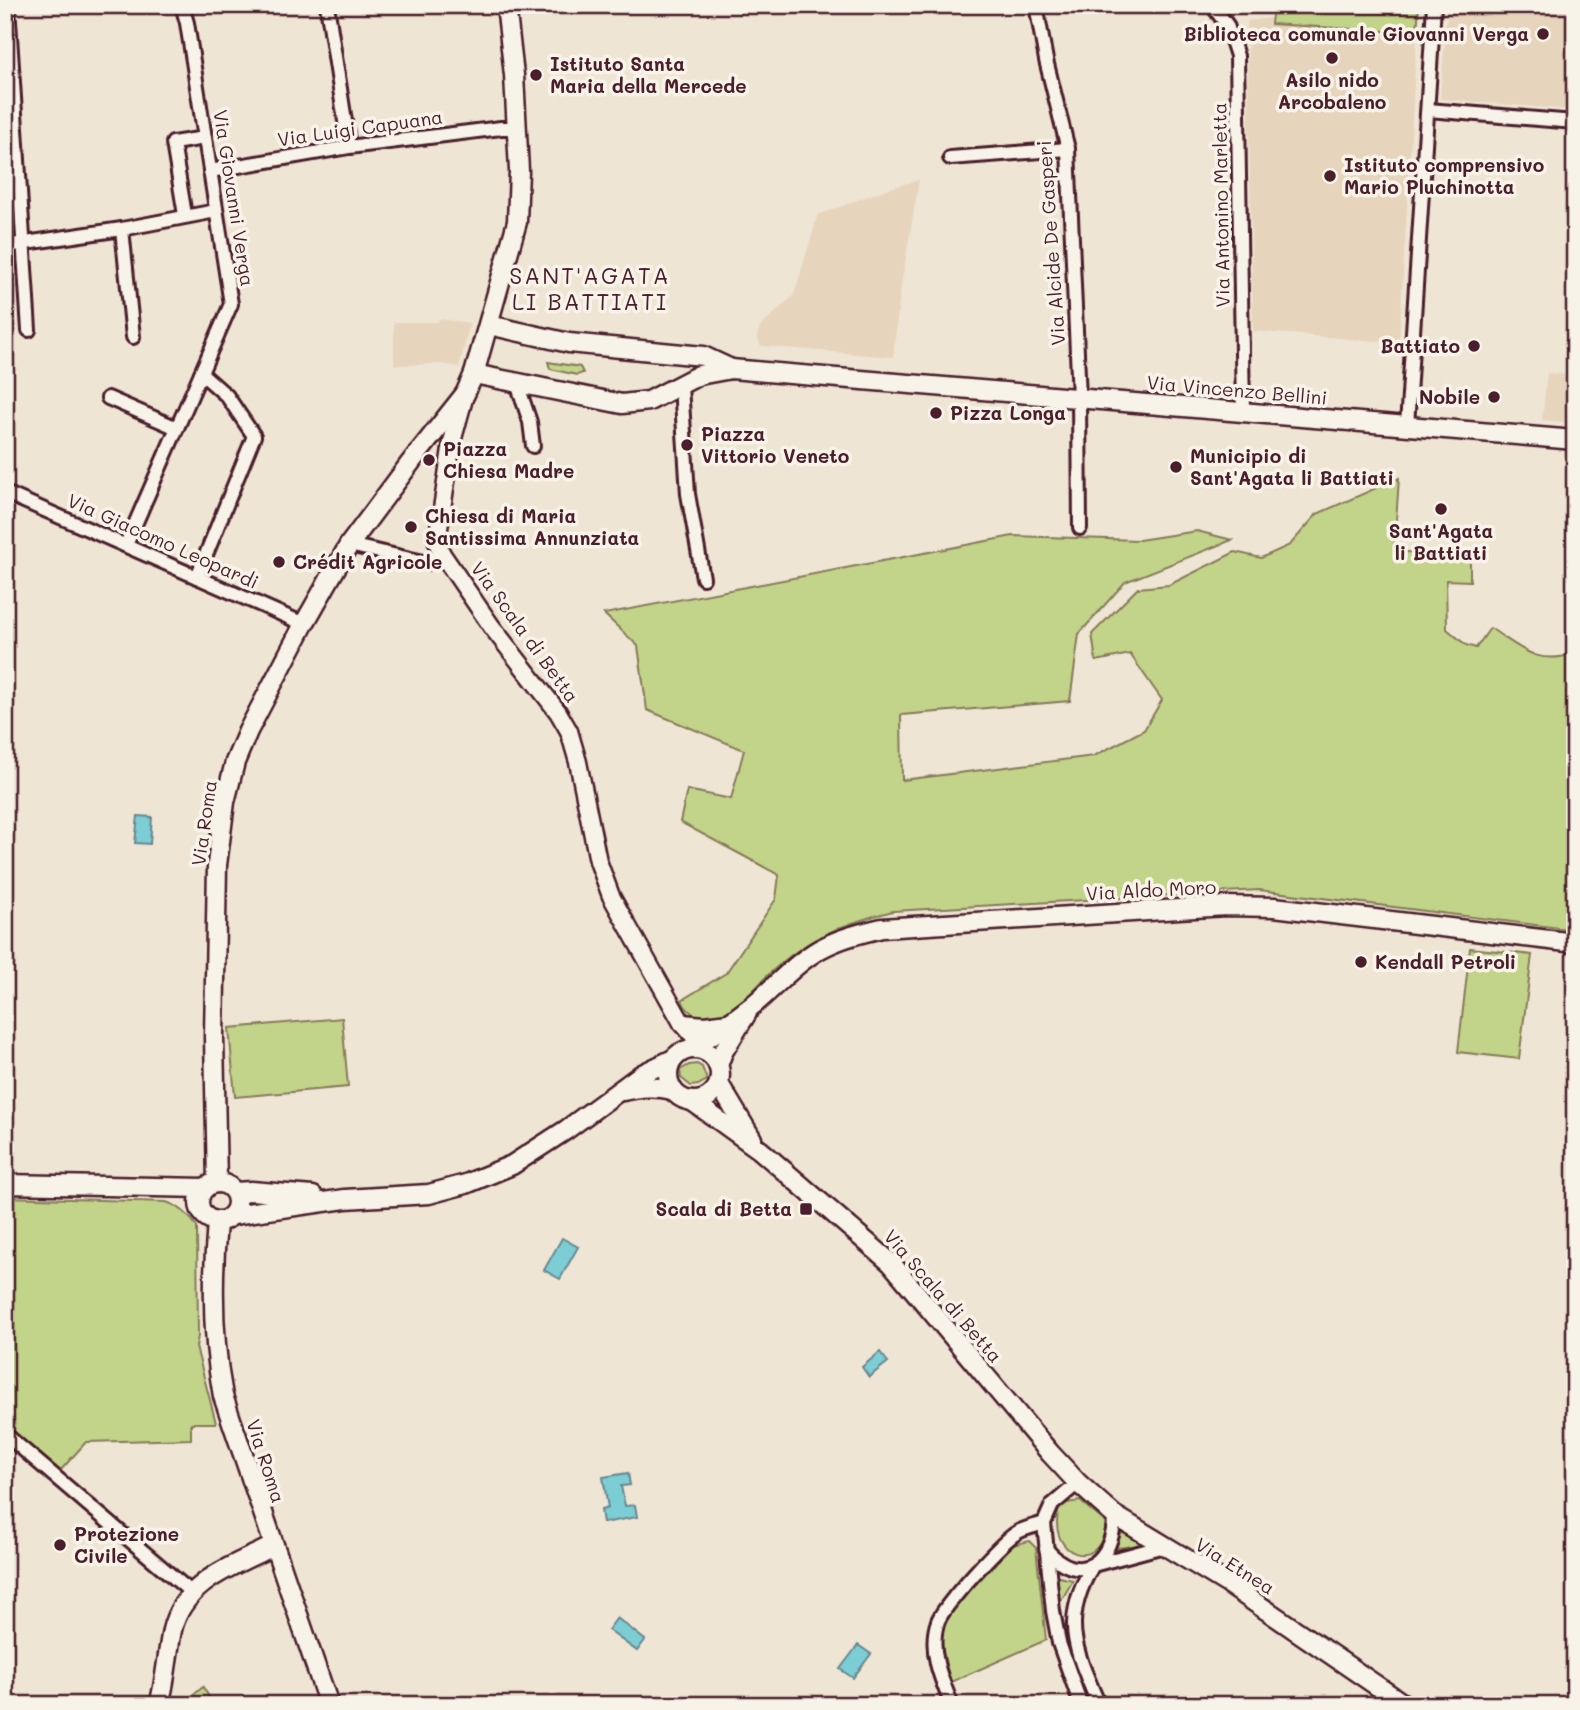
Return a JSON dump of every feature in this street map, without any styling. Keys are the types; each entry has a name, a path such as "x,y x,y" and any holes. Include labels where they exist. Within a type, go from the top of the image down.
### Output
{"main road":[{"path":"506,5 517,128 517,222 470,383 517,383 622,404 649,401 699,375 731,369"},
{"path":"489,325 569,342 703,356 731,369"},
{"path":"685,384 690,354"},
{"name":"Via Vincenzo Bellini","path":"731,369 1575,440"},
{"name":"Via Roma","path":"211,1185 217,865 225,802 235,762 248,731 304,624 349,545 470,383"},
{"name":"Via Aldo Moro","path":"752,1005 796,965 854,934 882,928 937,923 1226,906 1274,907 1575,943"},
{"path":"704,1052 728,1022 752,1005"},
{"path":"673,1090 668,1075 677,1054 704,1052 731,1038 752,1005"},
{"path":"692,1101 708,1097 719,1084 720,1071 704,1052"},
{"path":"146,1187 186,1200 207,1218 225,1219 345,1199 429,1194 466,1184 512,1165 566,1130 642,1074 673,1059"},
{"path":"719,1084 760,1150"},
{"path":"620,1091 639,1087 673,1090 760,1150"},
{"name":"Via Scala di Betta","path":"760,1150 891,1263 1051,1453"},
{"path":"5,1184 146,1187 228,1185 235,1192 238,1202 225,1219"},
{"path":"200,1210 199,1201 211,1185"},
{"path":"235,1192 345,1199"},
{"name":"Via Roma","path":"225,1219 215,1329 218,1369 231,1423 329,1705"},
{"name":"Via Etnea","path":"1051,1453 1078,1483 1114,1515 1228,1584 1405,1705"},
{"path":"159,1705 173,1626 192,1592 216,1574 273,1546"}],"street":[{"path":"8,5 29,330"},
{"name":"Via Giovanni Verga","path":"125,545 231,304 182,5"},
{"path":"327,5 349,147"},
{"name":"Via Alcide De Gasperi","path":"1036,5 1045,60 1068,149 1079,398 1080,528"},
{"name":"Via Antonino Marletta","path":"1212,5 1227,25 1237,56 1243,412"},
{"path":"1407,426 1434,5"},
{"path":"1428,110 1575,122"},
{"name":"Via Luigi Capuana","path":"210,171 349,147 517,128"},
{"path":"185,215 173,143 205,138"},
{"path":"950,158 1068,149"},
{"path":"5,246 122,229 216,211"},
{"path":"122,229 133,337"},
{"path":"197,577 254,436 227,396 201,373"},
{"path":"349,545 428,563 439,548 452,442 470,383"},
{"path":"517,383 530,422 533,446"},
{"path":"685,384 688,494 703,578"},
{"path":"108,398 177,428"},
{"name":"Via Giacomo Leopardi","path":"8,494 304,624"},
{"name":"Via Scala di Betta","path":"439,548 492,626 558,712 569,732 578,761 598,861 611,896 682,1023 704,1052"},
{"path":"682,1023 705,1025 728,1022"},
{"path":"5,1434 192,1592"},
{"path":"1078,1483 1052,1506 1044,1523 1059,1643 1080,1705"},
{"path":"1099,1705 1077,1647 1072,1619 1076,1599 1093,1565 1112,1541 1114,1515"},
{"path":"952,1705 942,1683 934,1651 938,1621 948,1605 1004,1543 1019,1531 1044,1523"},
{"path":"1046,1549 1054,1558 1068,1566 1081,1568 1164,1546"}],"shaded area":[{"path":"1448,5 1575,5 1575,110 1440,99"},
{"name":"Istituto comprensivo Mario Pluchinotta","path":"1272,18 1272,24 1417,33 1399,343 1253,331 1247,21"},
{"path":"919,180 900,292 893,357 761,346 757,337 760,327 794,295 818,215"},
{"path":"439,319 470,323 459,367 443,364 394,365 394,322 438,322"},
{"path":"1547,373 1575,376 1575,423 1542,420"}],"green space":[{"path":"1273,5 1419,5 1417,33 1271,24"},
{"path":"548,362 580,367 583,373 577,375 550,369"},
{"path":"1399,478 1394,551 1470,557 1470,581 1446,580 1447,629 1466,645 1476,648 1490,628 1520,648 1539,656 1562,657 1575,653 1575,930 1259,890 893,911 858,921 812,941 770,973 729,1013 716,1018 704,1018 693,1014 685,1006 682,1000 726,973 776,899 779,875 680,822 687,790 731,799 744,750 647,710 638,646 604,614 1013,536 1139,540 1197,531 1232,540 1125,582 1079,634 1070,701 901,715 902,780 1094,756 1144,730 1162,700 1130,654 1096,661 1092,634 1138,588 1169,585 1235,552 1261,558 1290,545 1317,514"},
{"path":"1470,948 1532,955 1519,1059 1458,1052"},
{"path":"342,1018 348,1087 235,1097 229,1028"},
{"path":"697,1064 702,1067 707,1080 691,1086 681,1078 680,1070"},
{"path":"5,1197 166,1202 187,1215 197,1227 196,1347 216,1423 191,1423 191,1439 86,1442 60,1471 5,1424"},
{"path":"1080,1501 1106,1523 1102,1539 1095,1549 1086,1554 1067,1548 1060,1539 1057,1525 1059,1508 1067,1503"},
{"path":"1122,1532 1144,1545 1116,1548"},
{"path":"1029,1541 1036,1548 1046,1640 951,1682 942,1638 949,1612 1013,1545"},
{"path":"1054,1576 1073,1580 1057,1608"},
{"path":"203,1687 214,1705 181,1705"}],"water":[{"path":"138,816 152,817 150,844 135,843"},
{"path":"562,1238 578,1247 560,1279 544,1270"},
{"path":"880,1352 888,1362 869,1377 862,1367"},
{"path":"628,1473 630,1485 621,1486 625,1506 635,1505 637,1517 603,1523 601,1510 608,1508 603,1477"},
{"path":"617,1618 645,1640 637,1651 608,1630"},
{"path":"858,1645 871,1654 853,1678 840,1669"}],"place":[{"name":"Biblioteca comunale Giovanni Verga","path":"1543,34"},
{"name":"Asilo nido Arcobaleno","path":"1332,58"},
{"name":"Istituto Santa Maria della Mercede","path":"536,75"},
{"name":"Istituto comprensivo Mario Pluchinotta","path":"1330,176"},
{"name":"Battiato","path":"1474,346"},
{"name":"Nobile","path":"1494,397"},
{"name":"Pizza Longa","path":"936,413"},
{"name":"Piazza Vittorio Veneto","path":"687,445"},
{"name":"Piazza Chiesa Madre","path":"429,460"},
{"name":"Municipio di Sant'Agata li Battiati","path":"1176,467"},
{"name":"Sant'Agata li Battiati","path":"1441,509"},
{"name":"Chiesa di Maria Santissima Annunziata","path":"411,527"},
{"name":"Crédit Agricole","path":"279,562"},
{"name":"Kendall Petroli","path":"1361,962"},
{"name":"Scala di Betta","path":"806,1209"},
{"name":"Protezione Civile","path":"60,1545"}],"district":[{"name":"SANT'AGATA LI BATTIATI","path":"590,289"}]}
